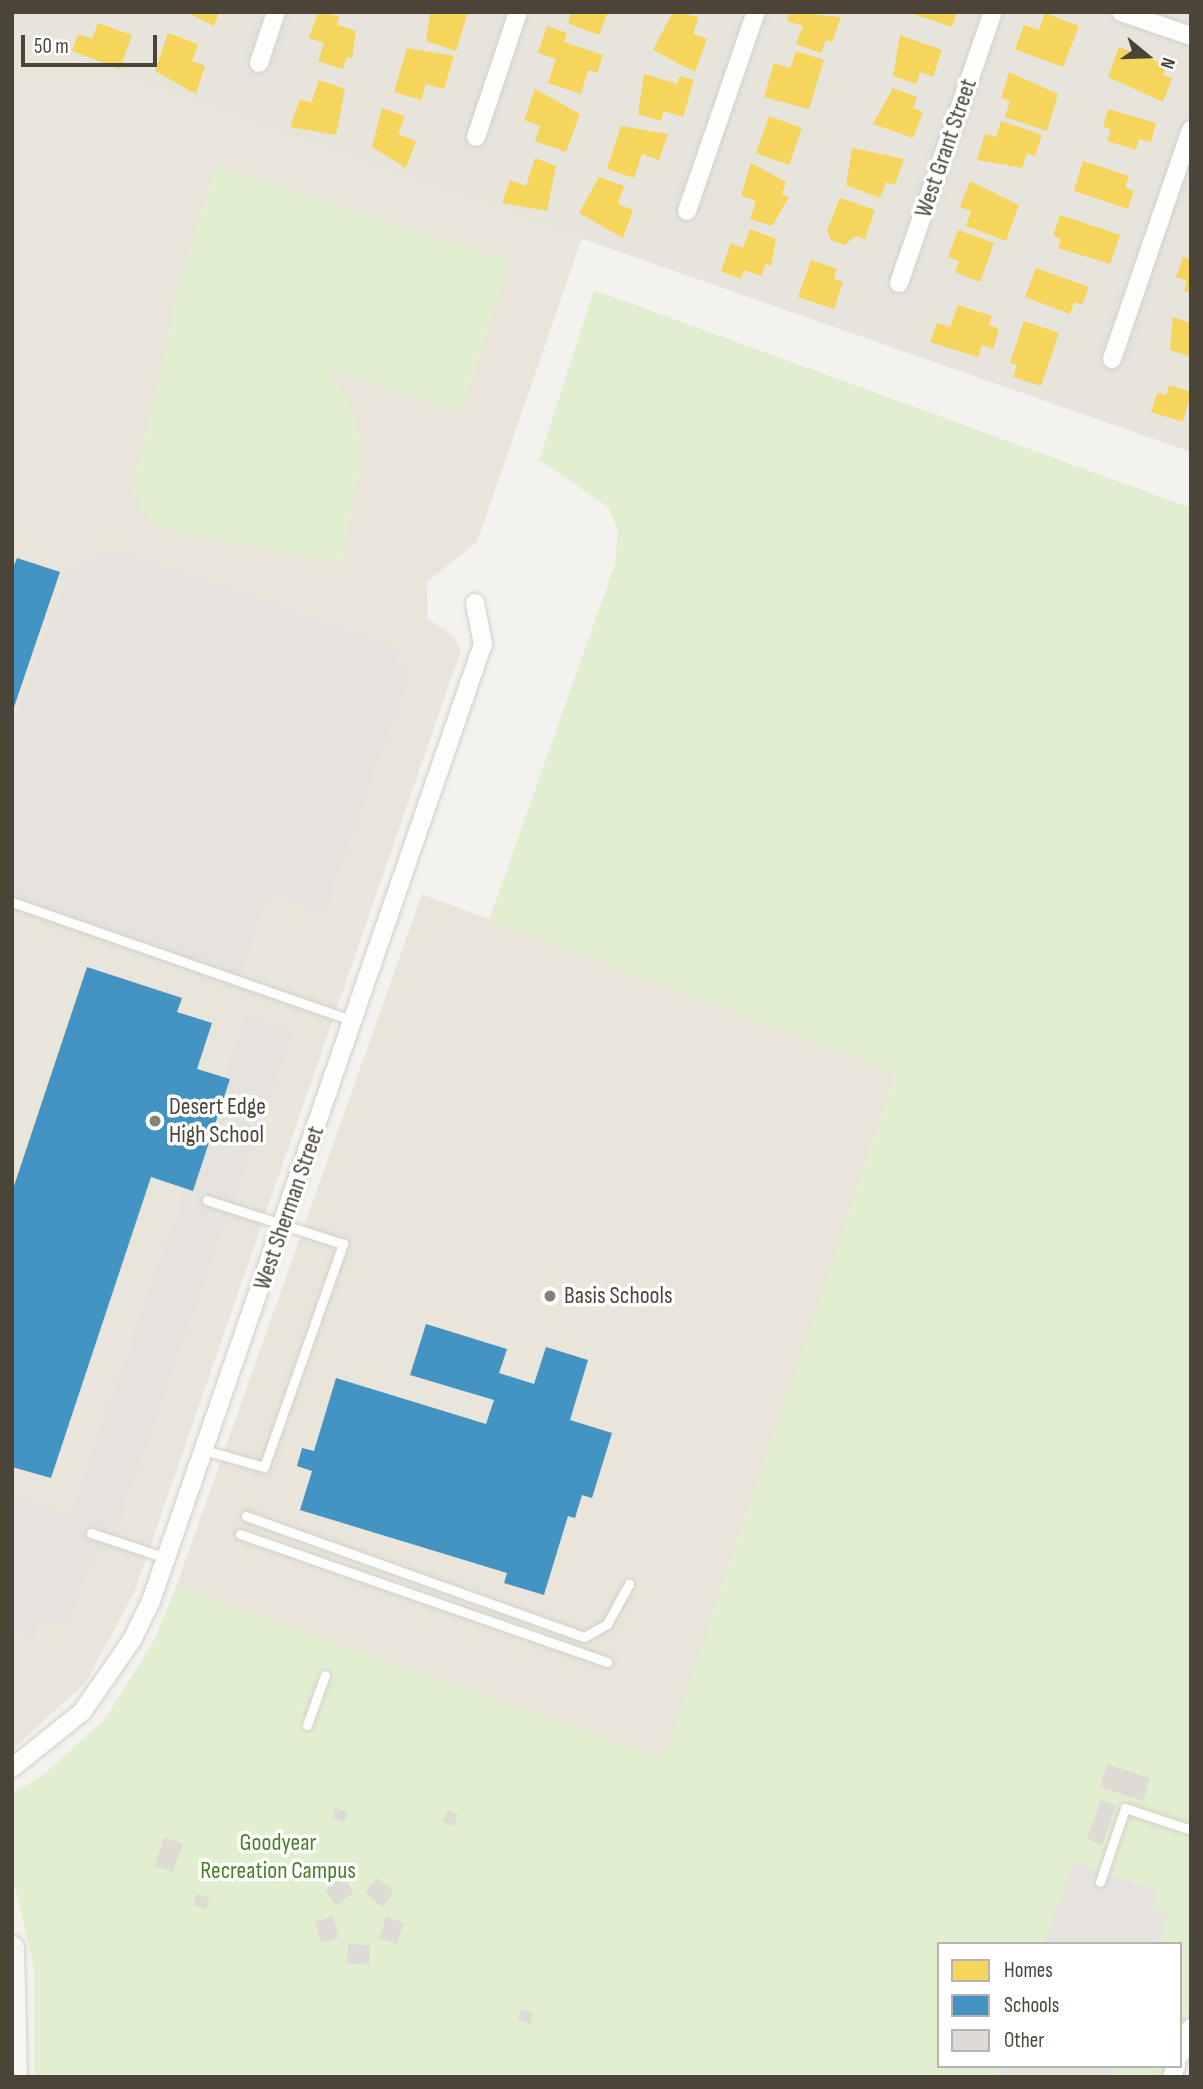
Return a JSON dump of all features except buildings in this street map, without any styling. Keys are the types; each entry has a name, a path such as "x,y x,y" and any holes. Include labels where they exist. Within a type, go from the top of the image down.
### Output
{"street":[{"path":"259,63 276,12"},
{"path":"476,137 518,12"},
{"path":"687,211 756,12"},
{"name":"West Grant Street","path":"899,283 993,12"},
{"path":"1121,12 1191,36"},
{"path":"1112,359 1191,130"},
{"name":"West Sherman Street","path":"12,1768 58,1736 104,1684 132,1640 166,1558 483,644 475,603"},
{"path":"12,1948 15,2077"},
{"path":"1182,2051 1191,2028"}],"lane":[{"path":"12,902 354,1022"},
{"path":"204,1450 264,1467 343,1244 207,1200"},
{"path":"246,1516 584,1637 607,1624 629,1584"},
{"path":"91,1533 166,1558"},
{"path":"240,1534 607,1662"},
{"path":"307,1725 325,1675"},
{"path":"1100,1882 1125,1808 1191,1830"}],"shaded area":[{"path":"12,12 1191,12 1191,452 12,39"},
{"name":"Desert Edge High School","path":"12,39 582,238 477,542 427,582 428,619 454,636 461,650 134,1593 86,1682 12,1750"},
{"path":"112,549 401,649 395,665 411,670 325,912 269,893 235,988 12,910 12,728 67,574"},
{"name":"Basis Schools","path":"422,894 897,1073 664,1759 176,1587"},
{"path":"246,1017 293,1032 109,1550 96,1550 69,1619 38,1625 34,1638 12,1631 12,1495 70,1515"},
{"path":"1073,1862 1158,1891 1152,1909 1168,1915 1159,1942 1045,1942"},
{"path":"1000,2068 1114,2068 1111,2077 998,2077"}],"green space":[{"path":"216,167 509,261 461,411 326,368 353,408 362,457 341,563 154,527 132,491 173,319 168,317"},
{"name":"Goodyear Recreation Campus","path":"594,290 1191,508 1191,2031 1182,2053 1182,1942 937,1942 937,2068 1176,2068 1173,2077 34,2077 34,1968 12,1873 12,1794 43,1775 105,1719 153,1642 176,1587 664,1759 896,1073 489,920 615,564 618,530 608,507 539,460"}],"place":[{"name":"Desert Edge High School","path":"155,1121"},
{"name":"Basis Schools","path":"550,1296"}]}
